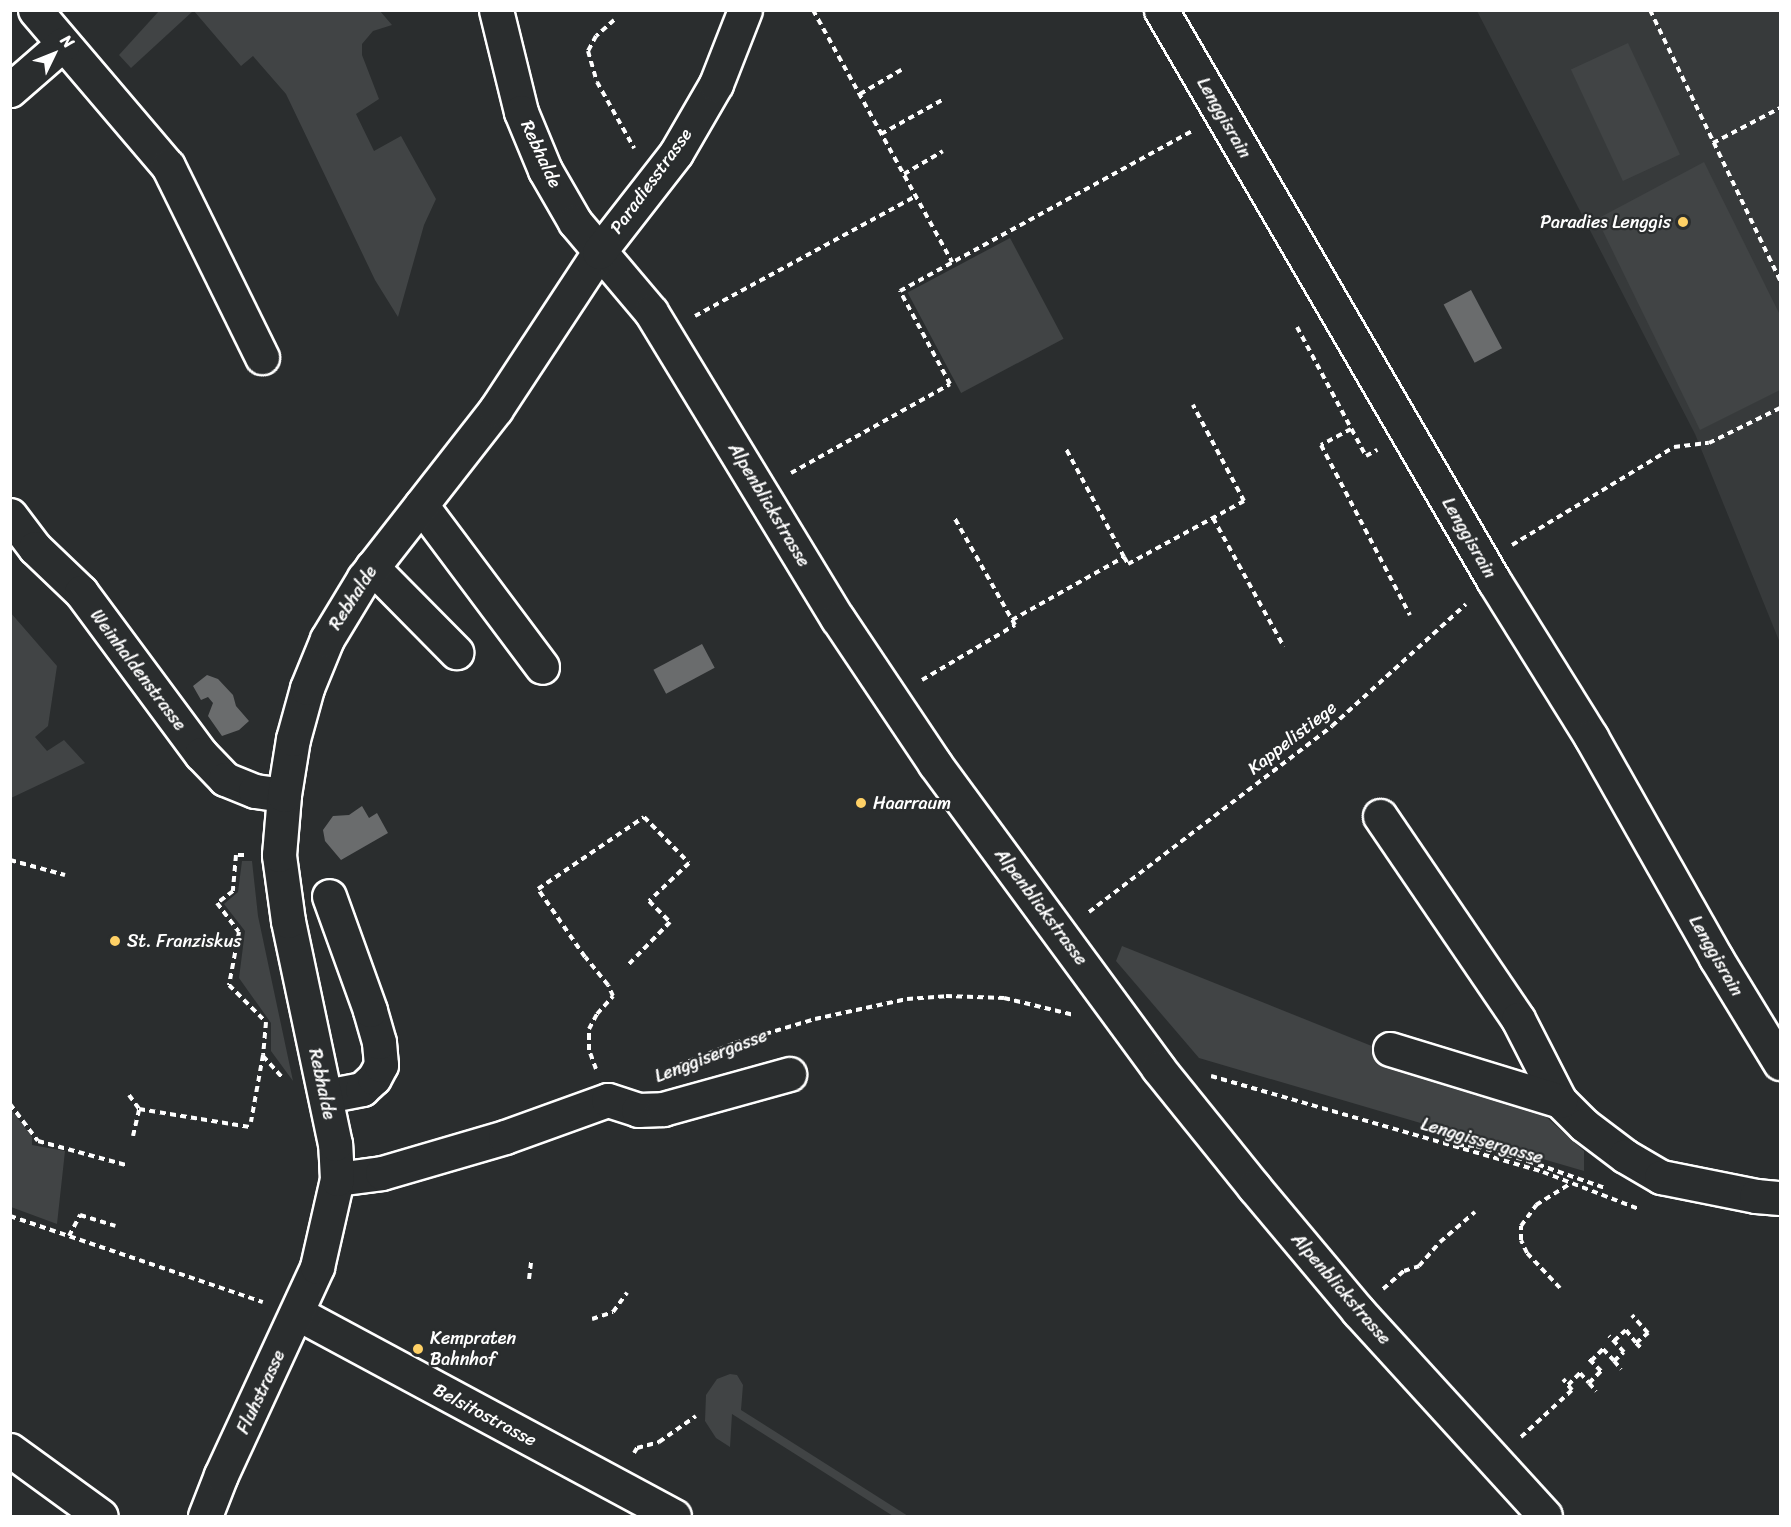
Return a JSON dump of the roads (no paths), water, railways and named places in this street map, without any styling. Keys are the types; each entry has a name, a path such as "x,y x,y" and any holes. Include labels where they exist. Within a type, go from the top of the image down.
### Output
{"street":[{"path":"35,10 168,166 262,357"},
{"name":"Rebhalde","path":"317,1267 337,1179 335,1144 283,888 279,855 284,795 293,739 307,688 327,639 372,567 496,409 599,252 575,222 545,170 521,112 496,10"},
{"name":"Paradiesstrasse","path":"599,252 676,153 716,84 745,10"},
{"name":"Lenggisrain","path":"1161,10 1489,571 1591,737 1716,958 1780,1063"},
{"path":"10,90 63,44"},
{"name":"Alpenblickstrasse","path":"599,252 651,312 838,620 935,764 1158,1068 1358,1311 1545,1516"},
{"path":"421,505 542,667"},
{"name":"Weinhaldenstrasse","path":"10,515 35,548 81,592 201,754 225,779 255,791 284,795"},
{"path":"372,567 456,652"},
{"path":"1380,816 1518,1019 1560,1101 1584,1125 1625,1156 1661,1177 1756,1196 1780,1198"},
{"path":"326,1096 362,1089 374,1078 381,1065 379,1042 370,1010 329,896"},
{"path":"1390,1049 1560,1101"},
{"path":"337,1179 382,1173 494,1140 608,1100 638,1110 663,1109 789,1074"},
{"name":"Fluhstrasse","path":"205,1516 221,1475 317,1267"},
{"name":"Belsitostrasse","path":"297,1313 674,1516"},
{"path":"10,1450 100,1516"}],"place":[{"name":"Paradies Lenggis","path":"1683,222"},
{"name":"Haarraum","path":"861,803"},
{"name":"St. Franziskus","path":"115,941"},
{"name":"Kempraten Bahnhof","path":"418,1349"}]}
